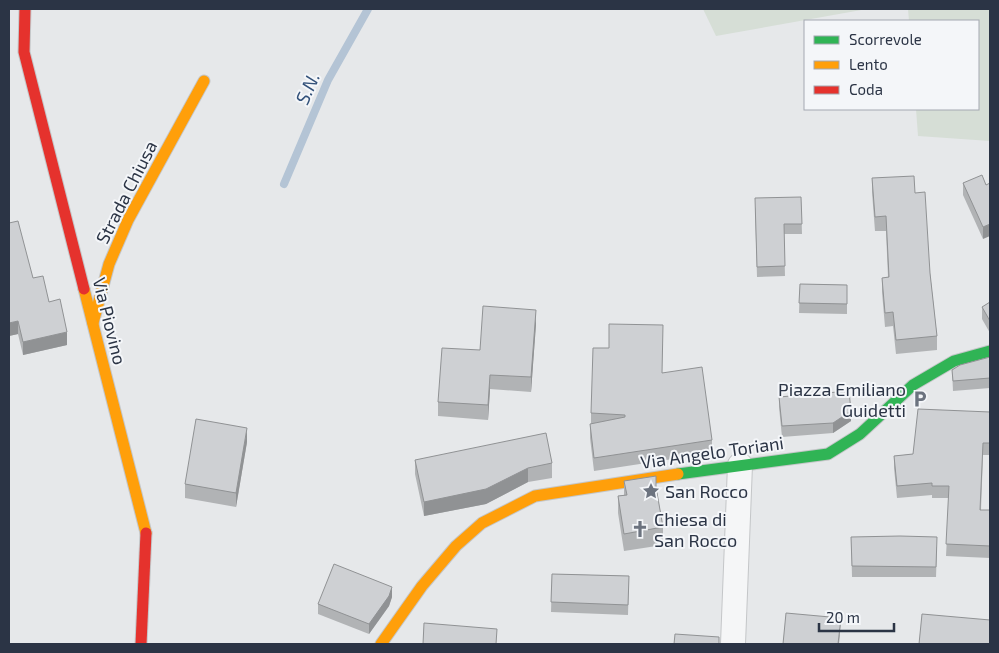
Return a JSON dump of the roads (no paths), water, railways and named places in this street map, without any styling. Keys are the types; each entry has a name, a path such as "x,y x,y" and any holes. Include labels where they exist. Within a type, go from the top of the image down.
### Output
{"street":[{"name":"Via Piovino","path":"25,9 24,52 146,533 141,644"},
{"name":"Strada Chiusa","path":"93,324 109,264 128,220 204,81"},
{"name":"Via Angelo Toriani","path":"381,644 422,586 456,546 482,523 536,496 740,465 828,454 860,434 920,380 954,361 990,351"},
{"path":"733,644 740,465"}],"waterway":[{"name":"S.N.","path":"284,184 328,80 368,9"}],"place":[{"name":"Piazza Emiliano Guidetti","path":"920,399"},
{"name":"San Rocco","path":"651,491"},
{"name":"Chiesa di San Rocco","path":"640,529"}]}
